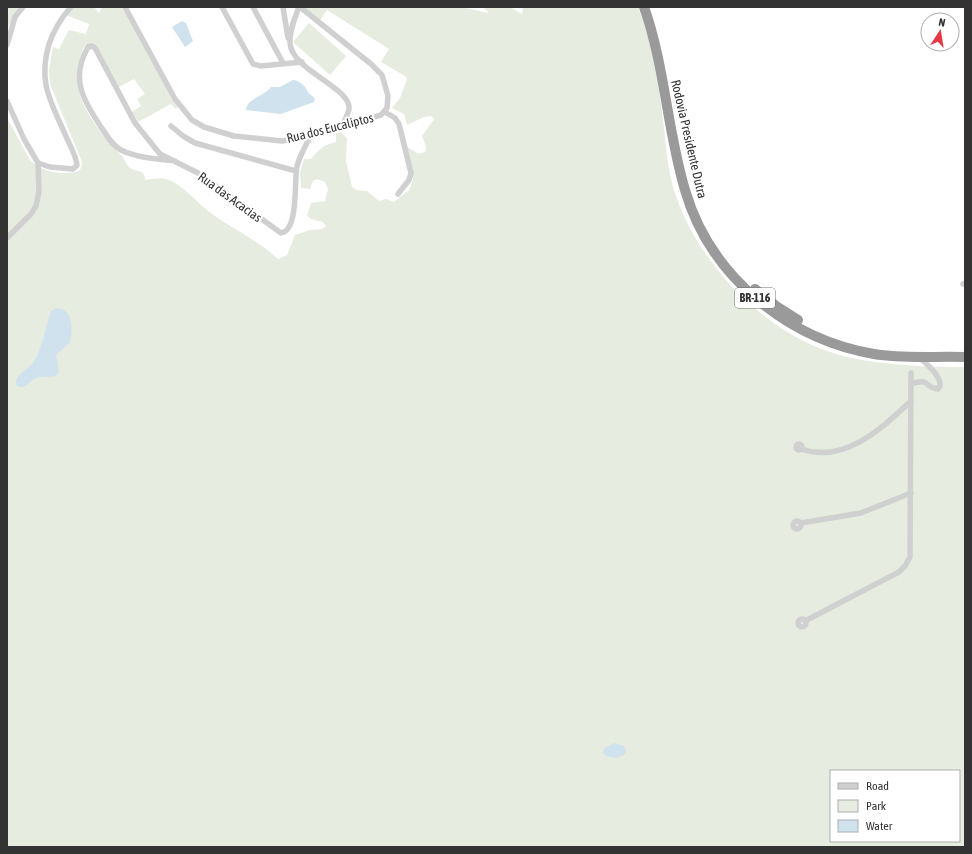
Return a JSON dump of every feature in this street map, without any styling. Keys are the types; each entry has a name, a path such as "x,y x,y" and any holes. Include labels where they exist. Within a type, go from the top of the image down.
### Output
{"highway":[{"name":"Rodovia Presidente Dutra","path":"644,7 662,63"},
{"name":"Rodovia Presidente Dutra","path":"651,7 684,190 691,208 710,245 739,283 766,307 784,320 832,343 875,354 918,357 965,357"},
{"name":"Rodovia Presidente Dutra","path":"668,96 686,173 700,213 722,252 742,277 756,290 776,306 810,327 846,341 893,350 965,351"}],"street":[{"path":"7,45 16,17 23,7"},
{"path":"38,163 65,169 73,169 77,165 49,99 44,78 44,66 51,39 57,25 70,7"},
{"name":"Rua dos Eucaliptos","path":"125,7 174,99 192,120 215,131 255,139 282,141 312,135 377,117 384,112 388,96 382,75 300,7"},
{"path":"222,7 253,64 261,66 302,62"},
{"path":"253,7 283,63"},
{"path":"283,7 293,52 302,62 326,83 339,91 347,100 349,108 342,126"},
{"path":"290,44 291,31 300,7"},
{"name":"Rua das Acacias","path":"175,161 126,152 112,143 91,111 80,87 79,71 88,47 92,46 95,48 127,110 160,154 175,161 198,173 276,231 283,233 286,230 294,211 296,171"},
{"path":"7,101 24,139 38,163 39,191 36,206 23,224 7,238"},
{"path":"384,112 398,121 410,169 409,180 398,194"},
{"path":"171,126 183,136 195,143 296,171 300,158 312,135"},
{"path":"911,384 920,381 938,389 940,386 940,381 937,376 918,357"},
{"path":"805,621 899,572 905,566 911,553 911,373"},
{"path":"801,449 812,452 823,452 859,443 873,434 911,401"},
{"path":"801,523 861,513 911,493"}],"green space":[{"path":"7,7 19,7 7,29"},
{"path":"73,7 94,7 99,13 102,7 123,7 178,107 176,109 171,104 138,122 132,112 141,106 137,99 145,94 134,79 117,88 97,48 86,45 81,53 77,72 78,86 81,99 94,124 129,167 144,174 145,180 164,178 173,182 185,190 220,220 255,241 278,259 287,255 295,235 310,230 322,229 326,226 323,222 311,219 307,216 311,203 325,201 328,189 325,182 317,179 313,181 310,189 301,188 300,172 304,159 311,159 324,146 336,142 336,133 341,132 347,139 346,161 352,187 356,190 367,191 379,201 386,199 394,202 409,190 413,180 407,147 419,154 425,152 426,147 422,136 434,119 431,116 424,117 407,125 404,114 392,108 400,98 407,79 405,76 381,62 389,49 327,10 320,20 304,7 461,7 489,13 483,7 510,7 524,15 522,13 523,7 638,7 644,22 655,67 670,175 674,190 684,216 698,242 734,289 756,309 780,327 804,341 830,352 861,360 915,366 965,367 965,847 7,847 7,118 30,160 35,164 46,170 59,173 79,171 82,162 50,84 49,70 53,47 59,49 69,30 86,34 89,24 66,15"},
{"path":"309,23 346,56 330,75 293,42"}],"water":[{"path":"182,21 186,23 193,41 185,47 172,27"},
{"path":"293,80 298,81 304,86 315,99 314,102 281,114 246,110 249,103 265,93 271,87 280,87"},
{"path":"56,308 66,311 69,315 71,326 70,342 56,355 59,372 56,376 36,378 25,386 20,387 16,385 17,378 33,363 42,344 51,311"},
{"path":"615,743 624,746 626,750 625,754 617,758 606,756 603,753 604,748"}]}
